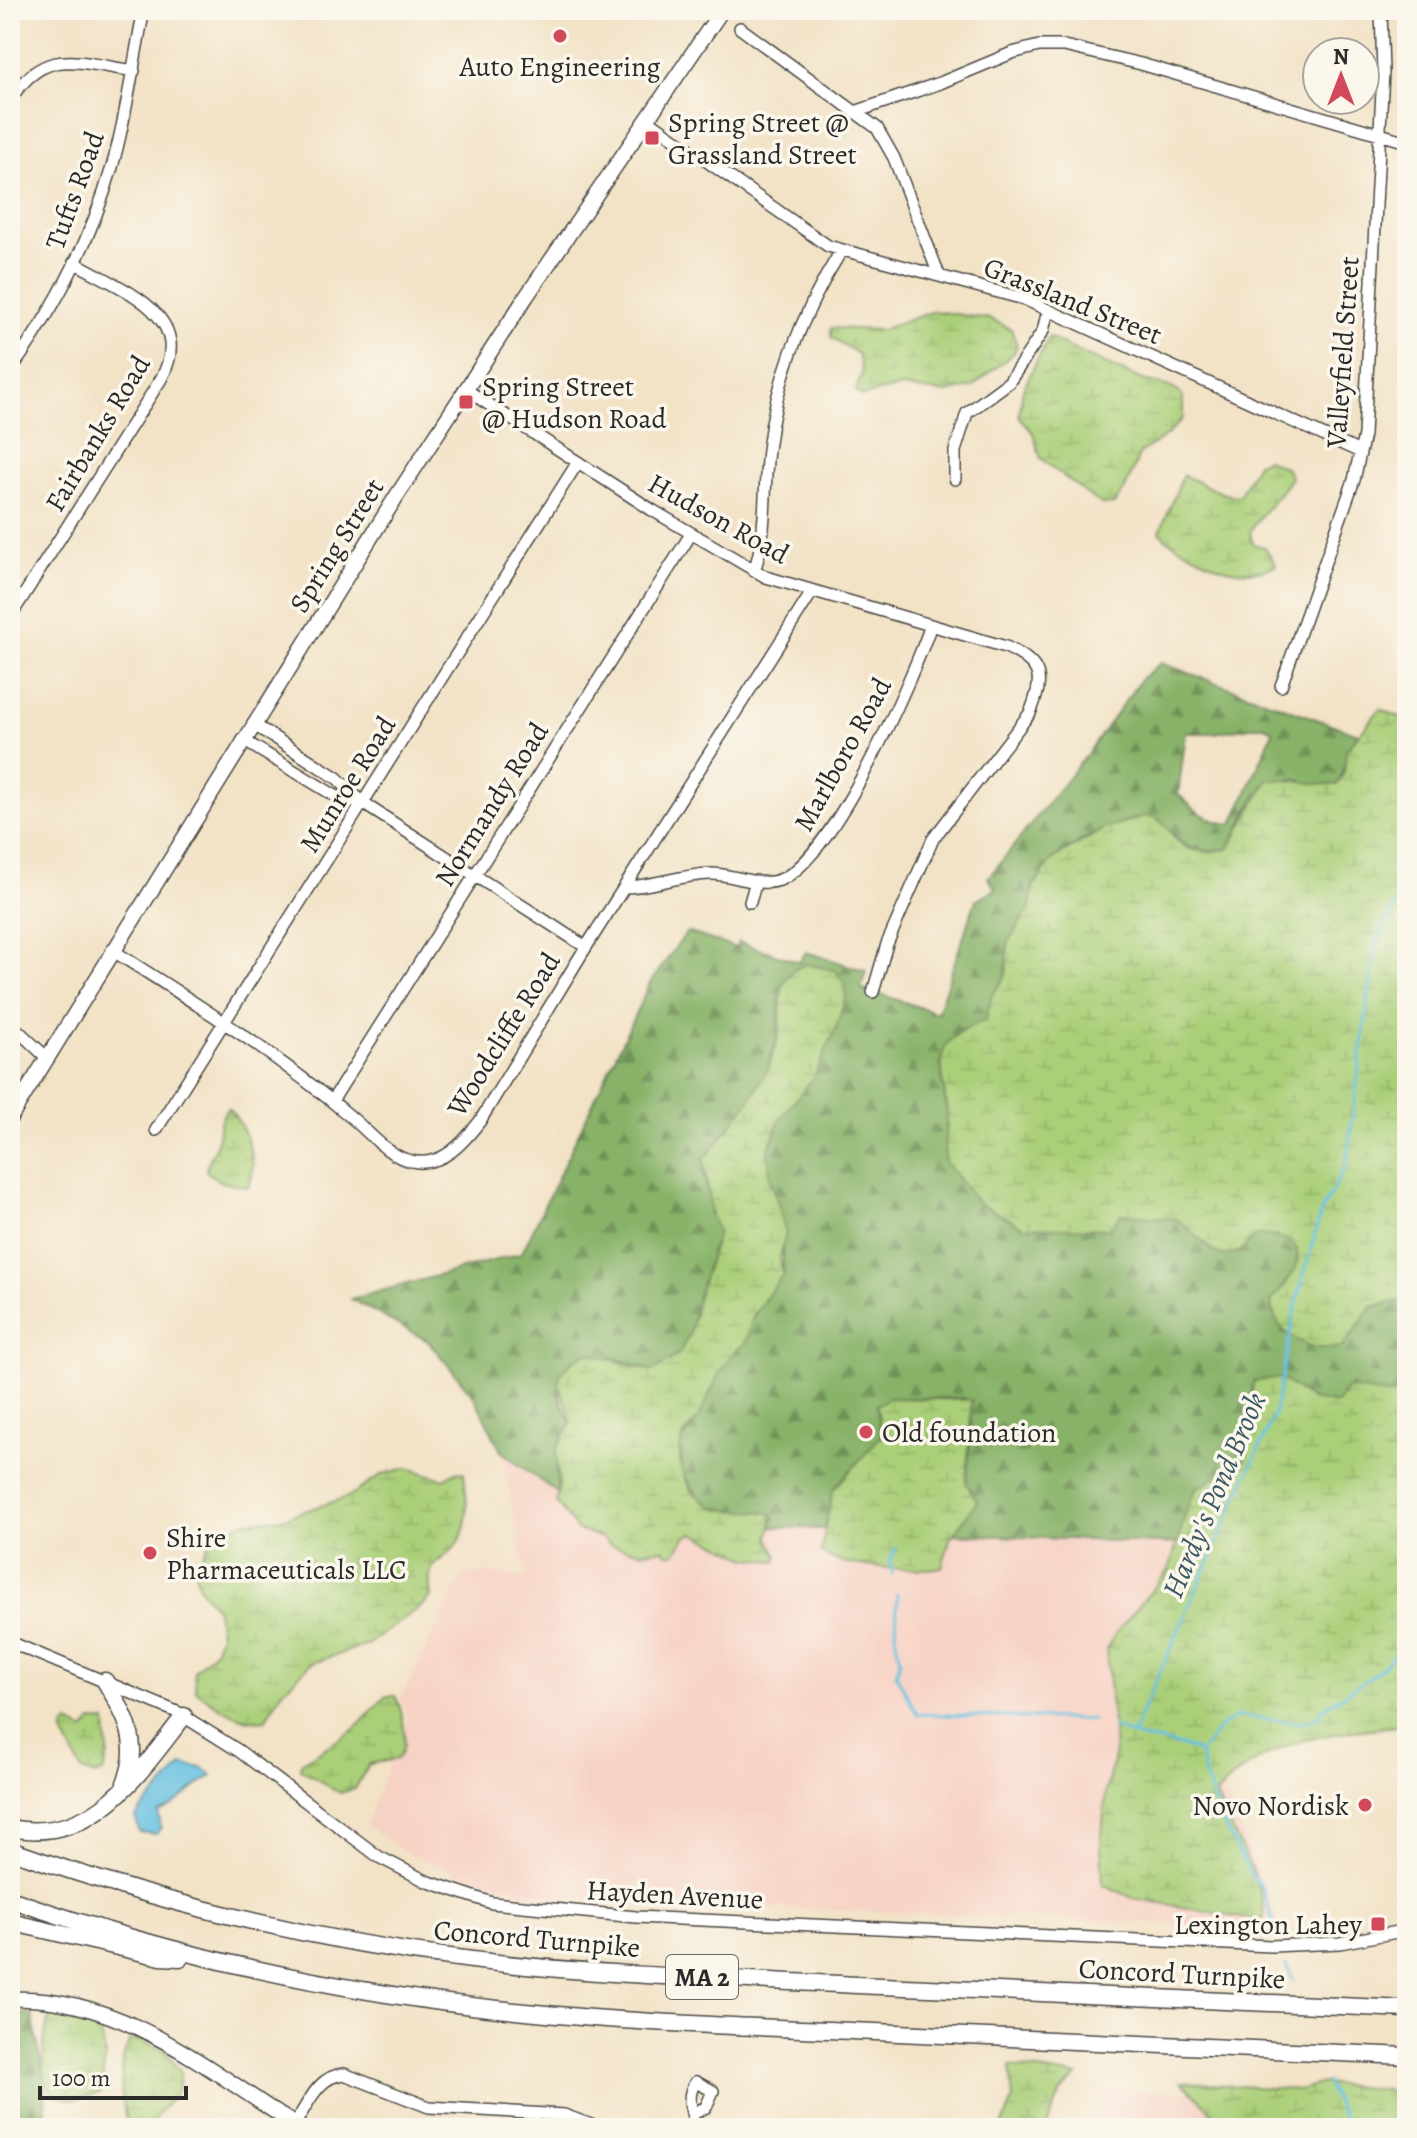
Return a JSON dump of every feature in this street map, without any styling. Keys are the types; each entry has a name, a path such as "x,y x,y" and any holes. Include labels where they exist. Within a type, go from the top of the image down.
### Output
{"highway":[{"path":"105,1681 125,1714 132,1738 131,1765 121,1792"},
{"path":"10,1828 38,1831 71,1826 100,1812 121,1792 184,1716"},
{"name":"Concord Turnpike","path":"10,1850 157,1897 260,1923 376,1946 504,1964 636,1974 1407,2009"},
{"name":"MA 2","path":"10,1899 213,1959 397,1996 573,2017 1407,2056"},
{"path":"10,1922 161,1957 213,1959"}],"main road":[{"name":"Spring Street","path":"10,1118 243,740 465,389 723,10"},
{"path":"10,1999 63,2002 126,2021 297,2126"}],"street":[{"name":"Tufts Road","path":"10,371 56,300 112,169 144,10"},
{"name":"Valleyfield Street","path":"1281,686 1360,452 1369,368 1383,58 1381,10"},
{"path":"740,28 877,128 894,158 939,275"},
{"path":"855,112 940,83 1012,53 1039,46 1064,46 1141,64 1407,142"},
{"path":"10,100 28,74 49,63 134,71"},
{"name":"Grassland Street","path":"648,120 805,232 841,251 978,284 1048,310 1360,452"},
{"path":"754,571 762,550 768,451 775,407 795,337 841,251"},
{"name":"Fairbanks Road","path":"10,617 161,379 171,355 169,331 154,311 74,262"},
{"path":"955,479 955,451 967,413 1009,382 1043,331 1048,310"},
{"name":"Hudson Road","path":"465,389 754,571 812,592 931,625 1019,654 1038,671 1039,691 1030,713 933,839 887,944 873,992"},
{"name":"Munroe Road","path":"156,1130 578,462"},
{"name":"Normandy Road","path":"332,1101 691,534"},
{"name":"Woodcliffe Road","path":"112,950 226,1021 408,1161 425,1163 441,1159 463,1144 480,1121 586,947 812,592"},
{"name":"Marlboro Road","path":"626,887 650,887 710,874 771,882 798,870 822,845 896,709 931,625"},
{"path":"253,724 337,778 364,804 586,947"},
{"path":"243,740 337,797 364,804"},
{"path":"750,902 756,881"},
{"path":"10,1023 46,1057"},
{"name":"Hayden Avenue","path":"10,1642 184,1716 239,1751 354,1840 392,1864 449,1890 512,1907 627,1917 1271,1946 1340,1943 1407,1930"},
{"path":"297,2126 320,2084 333,2075 344,2074 429,2107 564,2115 599,2128"},
{"path":"693,2114 696,2128"}],"shaded area":[{"path":"501,1451 588,1516 1295,1549 1207,1747 1281,1928 609,1901 537,1894 499,1885 460,1875 402,1851 366,1825 398,1742 403,1738 407,1718 401,1698 462,1576 488,1573 526,1578"},
{"path":"1101,2089 1333,2098 1342,2128 1099,2128"}],"green space":[{"path":"934,311 990,319 1011,329 1017,346 1014,353 972,387 946,393 901,387 862,396 856,391 862,373 858,354 831,337 831,328 881,330"},
{"path":"1049,337 1143,380 1169,387 1183,397 1183,418 1166,436 1140,453 1125,489 1114,504 1103,505 1041,459 1033,433 1019,416 1023,389"},
{"path":"1266,459 1286,468 1291,477 1250,532 1253,544 1265,547 1276,565 1247,572 1220,567 1167,540 1160,532 1183,475 1224,494 1239,496 1257,463"},
{"path":"1161,663 1358,734 1337,785 1310,784 1295,778 1258,792 1228,849 1192,849 1155,817 1134,818 1089,836 1053,859 1033,886 1030,908 1008,942 1006,975 991,998 986,1021 956,1032 941,1064 947,1120 944,1145 1120,1214 1178,1219 1213,1251 1239,1252 1257,1235 1289,1241 1296,1247 1296,1266 1271,1301 1272,1312 1286,1333 1342,1347 1372,1307 1401,1300 1407,1305 1407,1385 1392,1395 1346,1388 1337,1404 1310,1399 1297,1389 1253,1382 1247,1454 1239,1475 1230,1477 1179,1544 954,1534 977,1501 966,1483 972,1427 965,1398 889,1398 877,1405 881,1436 833,1490 825,1529 771,1527 774,1517 765,1512 740,1513 714,1507 699,1498 682,1472 680,1443 699,1417 712,1384 783,1274 783,1220 770,1177 768,1152 780,1119 819,1066 846,996 792,971 780,994 779,1032 764,1078 744,1114 713,1149 703,1171 718,1233 697,1299 690,1334 678,1355 653,1371 611,1357 559,1395 571,1424 562,1436 557,1455 557,1493 501,1451 474,1396 428,1341 351,1299 522,1253 650,983 687,932 736,948 738,942 799,962 806,952 866,971 861,988 937,1013 976,900 996,889 988,878 1088,753 1141,679","holes":["1265,726 1273,732 1233,824 1202,815 1178,794 1186,733 1214,733"]},
{"path":"1380,709 1407,720 1407,1305 1401,1300 1372,1307 1343,1347 1319,1347 1296,1340 1279,1324 1274,1314 1271,1301 1296,1266 1296,1248 1289,1241 1257,1235 1239,1252 1225,1256 1213,1251 1177,1219 1121,1214 1109,1229 1024,1227 978,1203 945,1162 947,1118 942,1057 953,1037 986,1020 991,998 1006,975 1008,942 1030,908 1033,887 1053,859 1106,828 1145,816 1155,817 1189,849 1206,852 1228,849 1268,780 1337,785 1344,773 1346,750"},
{"path":"806,964 835,970 844,982 846,996 835,1031 814,1077 780,1119 768,1152 770,1177 786,1232 780,1259 783,1274 753,1316 746,1343 723,1366 700,1415 685,1434 680,1451 685,1479 702,1500 728,1510 773,1514 769,1539 778,1556 776,1561 748,1558 694,1533 685,1537 675,1554 667,1554 663,1549 642,1552 611,1545 602,1538 577,1530 556,1502 559,1486 556,1450 571,1424 559,1378 563,1370 587,1353 652,1371 678,1355 690,1334 697,1299 718,1233 711,1215 704,1159 759,1085 779,1033 783,984 795,969"},
{"path":"228,1108 245,1135 252,1157 248,1187 221,1182 206,1171 216,1146 219,1126"},
{"path":"1282,1379 1310,1399 1337,1404 1347,1388 1392,1395 1407,1385 1407,1725 1328,1735 1280,1749 1236,1775 1216,1794 1253,1872 1263,1903 1264,1919 1259,1921 1133,1898 1103,1884 1101,1847 1106,1791 1115,1752 1106,1650 1115,1634 1169,1570 1188,1506 1197,1489 1217,1477 1239,1474 1247,1454 1253,1382"},
{"path":"889,1398 972,1400 966,1483 977,1501 950,1539 942,1567 898,1569 861,1565 844,1562 821,1552 833,1490 881,1436 877,1405"},
{"path":"407,1468 443,1479 456,1472 464,1473 467,1508 463,1533 453,1549 437,1562 430,1573 431,1597 368,1644 310,1664 282,1692 265,1720 238,1716 196,1691 194,1671 214,1651 220,1635 217,1610 199,1587 195,1571 211,1538 246,1521 283,1518 348,1497 383,1474"},
{"path":"386,1696 395,1696 403,1719 403,1746 397,1759 369,1764 355,1789 340,1793 300,1769 301,1763 354,1730"},
{"path":"92,1721 106,1722 108,1754 104,1772 93,1775 82,1771 62,1731 68,1722 84,1731"},
{"path":"10,2014 32,2014 44,2078 47,2128 10,2128"},
{"path":"49,2015 100,2026 105,2057 101,2092 79,2099 63,2098 52,2092 43,2067 43,2050"},
{"path":"139,2040 164,2050 180,2071 177,2090 154,2120 152,2128 127,2128 121,2090 123,2058 129,2041"},
{"path":"1010,2066 1077,2076 1061,2092 1046,2128 1001,2128 1013,2100"},
{"path":"1181,2082 1299,2090 1322,2083 1385,2090 1400,2096 1404,2128 1221,2128 1210,2110"}],"water":[{"path":"183,1765 203,1768 213,1776 158,1813 161,1827 156,1834 139,1832 136,1818 140,1811"}],"waterway":[{"name":"Hardy's Pond Brook","path":"1273,1922 1261,1886 1251,1875 1226,1829 1205,1777 1200,1753 1132,1735 1274,1415 1297,1300 1321,1212 1346,1165 1376,943 1407,880"},
{"path":"892,1574 890,1562 896,1548"},
{"path":"897,1594 896,1641 900,1661 896,1674 917,1714 1093,1720"},
{"path":"1201,1752 1221,1726 1238,1716 1301,1723 1318,1718 1324,1708 1375,1674 1407,1643"},
{"path":"1113,1727 1132,1735"},
{"path":"1287,1965 1293,1980"},
{"path":"1326,2082 1348,2128"}],"place":[{"name":"Auto Engineering","path":"560,36"},
{"name":"Spring Street @ Grassland Street","path":"652,138"},
{"name":"Spring Street @ Hudson Road","path":"466,402"},
{"name":"Old foundation","path":"866,1432"},
{"name":"Shire Pharmaceuticals LLC","path":"150,1553"},
{"name":"Novo Nordisk","path":"1365,1805"},
{"name":"Lexington Lahey","path":"1378,1924"}]}
